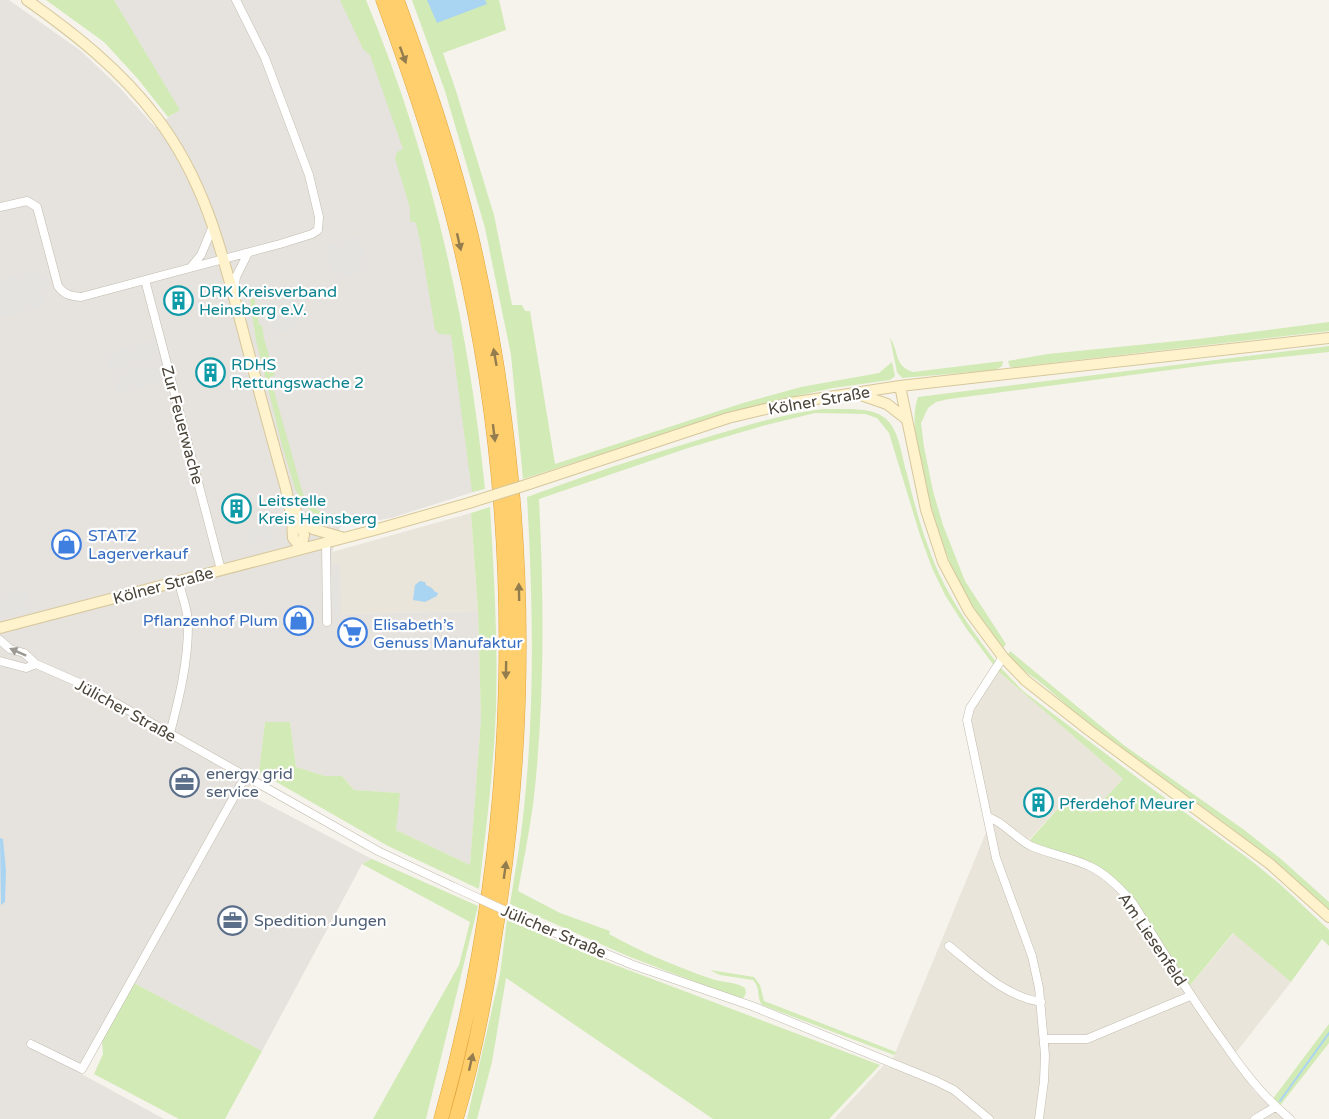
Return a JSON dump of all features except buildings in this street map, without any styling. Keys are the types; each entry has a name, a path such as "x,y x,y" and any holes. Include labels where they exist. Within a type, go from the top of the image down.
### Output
{"highway":[{"path":"383,0 421,103 459,242 488,387 502,528 506,662 497,825 468,1011 441,1119"},
{"path":"397,0 432,96 453,167 471,233 486,304 511,457 519,588 518,727 511,827 482,1014 456,1119"}],"main road":[{"path":"27,0 86,43 135,90 158,119 182,156 204,198 224,259 286,489 293,538 301,548"},
{"name":"Kölner Straße","path":"0,628 469,502 728,418 790,403 900,386 1329,338"},
{"path":"900,386 926,510 943,562 969,611 1003,657 1025,680 1118,753 1270,864 1329,917"},
{"path":"855,393 886,404 906,418"},
{"path":"286,489 300,518 304,535 301,548"},
{"path":"300,518 313,529 344,537"}],"street":[{"path":"0,207 27,201 37,207 58,286 62,292 81,297 248,253 312,234 318,230 319,217 309,175 284,104 265,58 236,0"},
{"path":"190,268 201,255 213,226"},
{"path":"233,296 236,277 248,253"},
{"name":"Zur Feuerwache","path":"145,280 221,570"},
{"path":"326,542 327,622"},
{"path":"170,733 179,697 189,625 185,599 179,581"},
{"name":"Jülicher Straße","path":"0,640 10,649 24,653 36,664 84,686 170,733 378,851 534,924 633,965 752,1006 936,1081 954,1090 989,1119"},
{"path":"1003,657 967,713 967,720 996,858 1032,956 1041,1002 1044,1081 1039,1119"},
{"name":"Jülicher Straße","path":"0,661 26,668 36,664"},
{"path":"31,1044 82,1069 245,777"},
{"name":"Am Liesenfeld","path":"988,817 1031,846 1089,866 1122,890 1132,902 1190,996 1260,1091 1290,1119"},
{"path":"949,946 1009,992 1041,1002"},
{"name":"Am Liesenfeld","path":"1044,1039 1087,1039 1190,996"},
{"path":"1254,1119 1275,1107"}],"shaded area":[{"path":"0,0 9,0 81,51 120,88 155,127 179,110 114,0 360,0 429,192 480,490 391,518 340,527 332,552 332,564 340,565 341,614 478,611 481,719 470,865 396,830 399,793 354,790 342,776 325,776 296,767 290,722 265,722 259,772 246,793 372,859 362,864 262,1051 134,983 78,1072 164,1119 0,1119"},
{"path":"360,236 370,269 334,280 324,247"},
{"path":"37,269 39,276 46,274 50,289 43,291 47,306 0,318 0,279"},
{"path":"291,295 300,326 274,334 265,302"},
{"path":"157,339 162,357 109,372 104,353"},
{"path":"162,360 167,381 118,394 112,373"},
{"path":"471,513 478,611 340,614 340,565 332,565 332,552"},
{"path":"270,524 275,538 247,546 244,531"},
{"path":"332,572 340,572 340,614 332,614"},
{"path":"26,588 32,610 0,619 0,595"},
{"path":"998,671 1123,779 1091,813 1070,795 1025,844 1084,867 1112,885 1123,895 1187,989 1234,933 1291,982 1231,1059 1255,1092 1286,1119 834,1119 884,1065 889,1068 987,830 971,721 974,708"}],"green space":[{"path":"46,0 114,0 180,110 168,117 138,79 104,42"},
{"path":"340,0 366,0 410,119 428,179 457,302 478,426 485,489 472,492 451,335 439,334 435,329 420,240 416,223 410,221 410,208 395,158 397,152 403,149 370,55 363,49"},
{"path":"412,0 499,0 506,30 443,53 494,215 512,305 522,305 525,311 530,311 555,464 743,403 801,387 879,373 892,362 895,376 890,380 833,388 733,412 523,479 511,355 485,228 445,91"},
{"path":"254,298 259,325 262,325 275,375 270,377 303,494 310,504 335,523 368,518 368,520 330,525 311,511 301,500 282,445 256,340 250,299"},
{"path":"1329,322 1329,331 1016,367 1010,367 1008,361 1048,354 1198,339"},
{"path":"890,338 902,366 913,372 1003,361 1002,366 996,370 902,378 897,372"},
{"path":"1329,346 1329,352 1215,364 949,399 936,402 928,408 921,423 924,447 943,525 965,581 1006,644 1003,648 1000,646 958,581 940,536 916,437 915,413 918,397"},
{"path":"823,409 849,409 876,413 893,427 935,565 959,609 997,663 995,667 945,595 932,568 889,433 877,418 865,414 815,413 688,448 539,499 542,576 540,729 533,805 518,891 560,913 610,931 609,934 658,958 714,980 741,986 745,988 746,993 740,999 630,957 510,904 523,820 530,731 532,614 527,497 612,467 728,431 776,418"},
{"path":"490,507 496,632 496,707 492,776 479,889 388,846 259,772 265,722 290,722 296,767 325,776 342,776 354,790 400,793 396,830 470,865 481,719 478,611 471,513"},
{"path":"1010,651 1125,746 1243,829 1281,859 1329,902 1329,911 1248,840 1087,723 1016,664 1008,655"},
{"path":"1001,668 1023,691 1282,886 1329,930 1329,946 1322,939 1291,982 1233,933 1187,989 1159,942 1108,875 1029,841 1070,795 1091,813 1123,779 998,671"},
{"path":"372,859 478,906 426,1119 373,1119 459,965 470,922 362,864"},
{"path":"507,920 594,957 880,1065 829,1119 713,1119 506,978 492,1062 477,1119 467,1119 500,974"},
{"path":"710,970 754,977 760,985 764,1001 896,1052 894,1055 762,1005 753,980 720,975"},
{"path":"134,983 262,1051 225,1119 179,1119 94,1074 103,1054 102,1041"},
{"path":"1329,1024 1329,1043 1279,1107 1272,1100"}],"water":[{"path":"427,0 485,0 487,4 437,23"},
{"path":"420,581 425,582 438,593 437,596 425,602 413,600 415,585"},
{"path":"0,838 3,839 6,871 5,902 1,905"}],"waterway":[{"path":"1280,1101 1329,1033"}],"place":[{"name":"DRK Kreisverband Heinsberg e.V.","path":"178,300"},
{"name":"RDHS Rettungswache 2","path":"210,373"},
{"name":"Leitstelle Kreis Heinsberg","path":"237,509"},
{"name":"STATZ Lagerverkauf","path":"67,544"},
{"name":"Pflanzenhof Plum","path":"299,620"},
{"name":"Elisabeth’s Genuss Manufaktur","path":"352,633"},
{"name":"energy grid service","path":"185,782"},
{"name":"Pferdehof Meurer","path":"1038,803"},
{"name":"Spedition Jungen","path":"233,920"}]}
